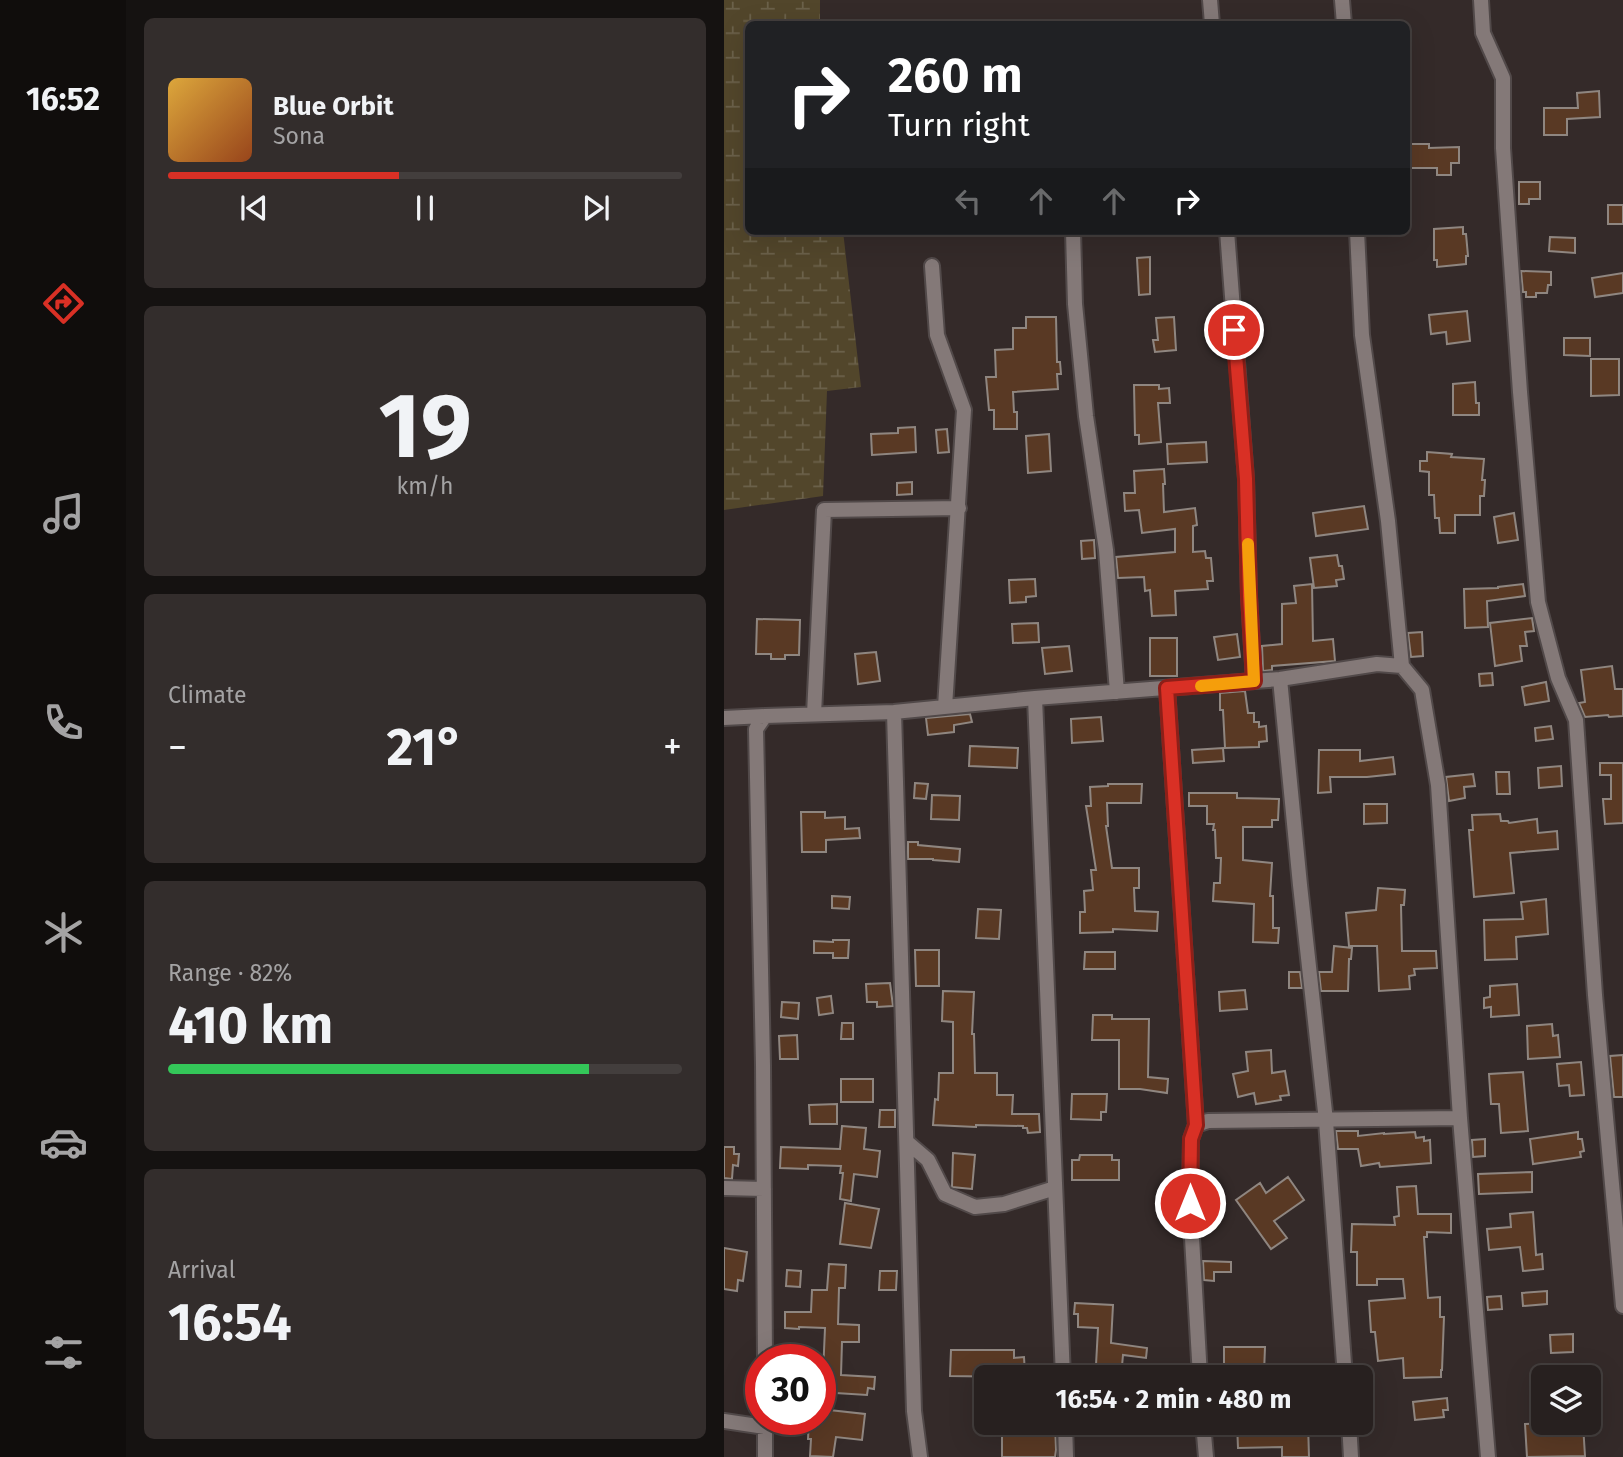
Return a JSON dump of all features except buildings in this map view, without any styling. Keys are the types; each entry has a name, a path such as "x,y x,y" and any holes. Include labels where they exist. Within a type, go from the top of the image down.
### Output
{"street":[{"path":"1210,0 1212,21"},
{"path":"1342,0 1344,21"},
{"path":"1481,0 1484,33 1503,78 1503,148 1538,602 1558,678 1576,720 1595,995 1622,1306"},
{"path":"1073,235 1075,304 1086,416 1106,550 1117,692"},
{"path":"1227,235 1246,479 1254,681"},
{"path":"1357,235 1362,335 1388,521 1402,666 1422,690 1438,785 1460,1118 1488,1457"},
{"path":"932,266 938,335 964,410 945,707"},
{"path":"814,714 824,510 959,508"},
{"path":"724,718 894,712 1280,679 1377,664 1402,666"},
{"path":"1280,679 1326,1121 1344,1365"},
{"path":"1167,688 1196,1125 1191,1139 1190,1203 1199,1365"},
{"path":"1035,698 1062,1365"},
{"path":"894,712 914,1411 920,1457"},
{"path":"765,716 756,729 763,1051 765,1344"},
{"path":"1196,1125 1208,1121 1460,1118"},
{"path":"907,1142 928,1160 945,1194 975,1207 1004,1204 1055,1188"},
{"path":"724,1188 764,1189"},
{"path":"724,1421 745,1422"},
{"path":"765,1435 765,1457"},
{"path":"1065,1435 1066,1457"},
{"path":"1205,1435 1206,1457"},
{"path":"1350,1435 1351,1457"}],"green space":[{"path":"724,0 820,0 820,21 745,21 745,235 843,235 861,387 827,391 823,496 724,510"}],"slow traffic":[{"path":"1201,686 1254,681 1248,544"}],"route":[{"path":"1190,1203 1191,1139 1196,1125 1167,688 1254,681 1246,479 1234,330"}]}
